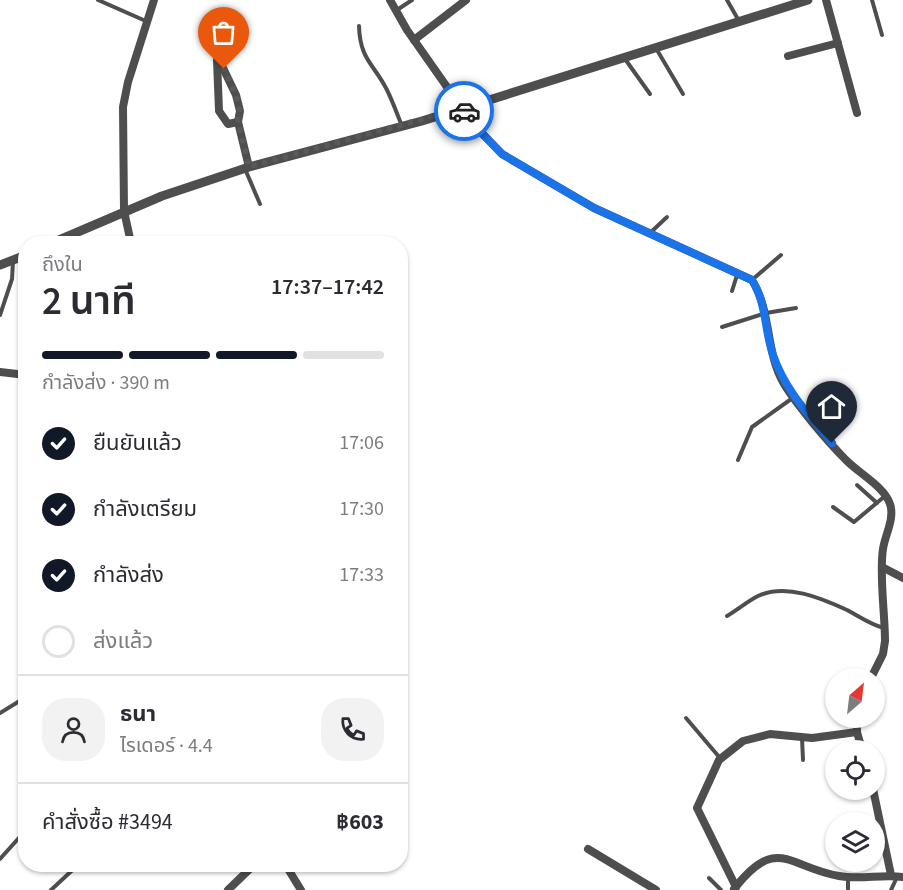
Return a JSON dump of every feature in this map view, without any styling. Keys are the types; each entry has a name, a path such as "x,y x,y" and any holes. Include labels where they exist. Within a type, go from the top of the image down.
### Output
{"street":[{"path":"129,236 124,211 123,107 128,82 149,22 154,0"},
{"path":"390,0 414,40 473,124 502,154 594,208 739,272 752,280 766,313 772,352 784,384 844,459 885,496 892,514 883,551 885,628 883,654 876,668"},
{"path":"414,40 466,0"},
{"path":"68,236 124,211 247,168 402,127 808,0"},
{"path":"826,0 857,113"},
{"path":"208,37 236,95 240,111 238,122 247,168"},
{"path":"788,56 838,43"},
{"path":"217,57 219,111 228,124 238,122"},
{"path":"0,265 18,258"},
{"path":"0,372 18,374"},
{"path":"884,568 903,578"},
{"path":"857,728 859,740"},
{"path":"857,732 802,738 770,734 755,736 729,749 720,758 697,808 735,889 755,867 777,857 789,858 828,873 848,877 897,876 876,800"},
{"path":"588,849 656,890"},
{"path":"228,890 247,872"},
{"path":"290,872 301,890"}],"lane":[{"path":"98,0 149,22"},
{"path":"396,11 412,0"},
{"path":"727,0 740,22"},
{"path":"872,0 882,35"},
{"path":"359,26 360,44 372,69 386,88 402,127"},
{"path":"657,49 683,94"},
{"path":"625,58 650,94"},
{"path":"247,168 260,204"},
{"path":"650,234 667,217"},
{"path":"752,280 781,255"},
{"path":"0,315 12,279 13,260"},
{"path":"732,291 739,272"},
{"path":"722,327 766,313 796,308"},
{"path":"738,460 753,427 795,397"},
{"path":"857,485 877,503"},
{"path":"833,507 854,522 885,496"},
{"path":"727,616 759,596 775,591 804,593 820,598 873,626 885,628"},
{"path":"0,712 18,702"},
{"path":"686,717 720,758"},
{"path":"802,738 803,760"},
{"path":"0,859 18,839"},
{"path":"51,890 70,872"},
{"path":"891,890 897,876"},
{"path":"848,877 848,890"},
{"path":"709,878 721,890"}],"way so far":[{"path":"224,69 236,95 240,111 238,122 249,167 422,122 463,108 464,111"}],"route":[{"path":"464,111 482,135 502,154 594,208 739,272 752,280 766,313 772,352 784,384 832,443"}]}
